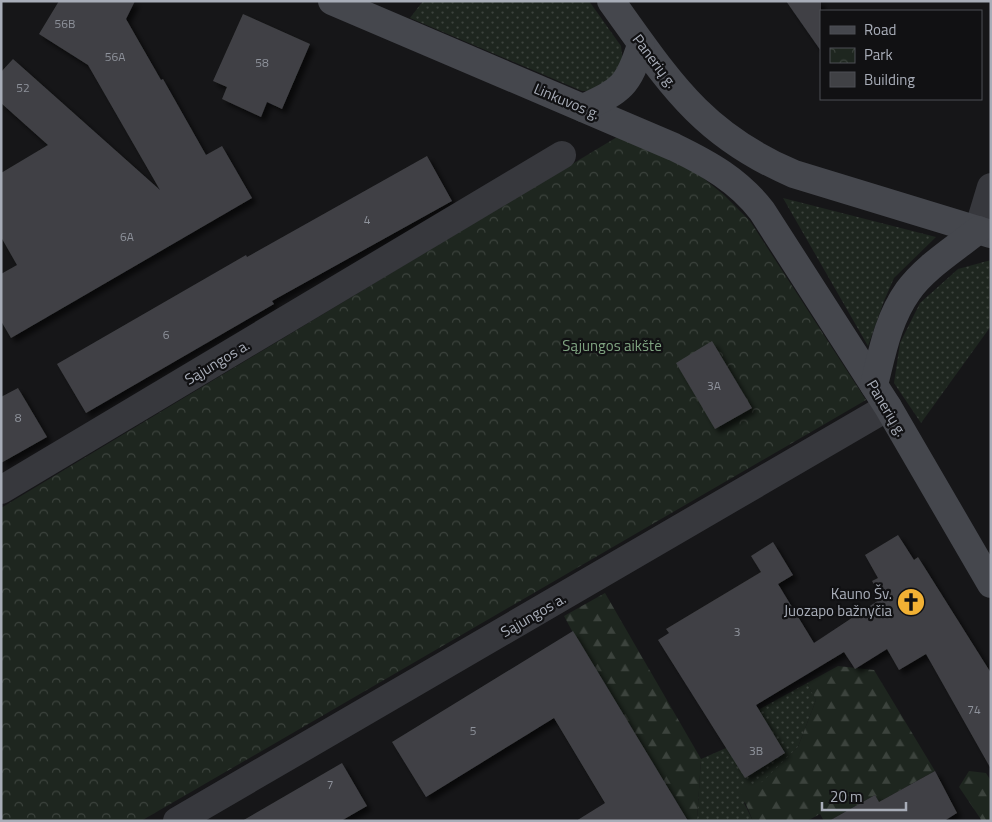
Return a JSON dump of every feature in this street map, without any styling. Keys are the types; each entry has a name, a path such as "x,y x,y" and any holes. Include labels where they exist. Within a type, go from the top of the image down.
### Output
{"street":[{"name":"Linkuvos g.","path":"332,1 674,147 714,166 750,196 778,235"},
{"name":"Panerių g.","path":"611,1 675,90 702,118 763,161 794,174 984,232"},
{"path":"583,108 618,91 626,82 641,44"},
{"name":"Sąjungos a.","path":"1,490 562,156"},
{"path":"881,396 884,342 895,314 908,290 926,272 984,232 991,188"},
{"name":"Panerių g.","path":"778,235 881,396 991,584"},
{"name":"Sąjungos a.","path":"177,821 881,396"}],"green space":[{"path":"423,1 589,1 621,46 623,63 620,74 592,91 582,91 410,18"},
{"name":"Sąjungos aikštė","path":"617,137 692,169 724,195 750,221 866,400 141,821 1,821 1,508"},
{"path":"783,198 936,237 894,278 868,346"},
{"path":"991,260 991,326 921,423 894,383 900,343 920,303 958,269"},
{"path":"605,593 701,759 697,821 674,821 564,616"},
{"path":"838,666 874,670 935,771 879,802 875,795 829,821 824,821 820,814 807,821 753,821 739,788 762,782 798,747 816,700 807,683"},
{"path":"807,683 816,700 798,747 744,803 753,821 697,821 701,759 726,748 758,710"},
{"path":"969,771 986,773 991,781 991,821 982,821 959,787"}],"building":[{"path":"59,1 135,1 126,19 161,80 163,79 206,155 222,146 252,198 11,338 1,321 1,274 17,265 1,237 1,173 48,145 1,103 1,72 13,59 160,190 88,65 39,34"},
{"path":"786,1 821,1 820,50"},
{"path":"243,14 310,44 282,109 267,102 261,117 222,99 227,87 213,81"},
{"path":"427,156 452,201 272,301 274,304 86,413 57,364 246,255 247,257"},
{"path":"712,341 752,408 715,429 676,363"},
{"path":"18,388 47,437 1,463 1,397"},
{"path":"898,535 914,560 918,557 991,673 991,769 926,654 899,670 887,649 855,669 844,652 756,705 785,753 745,778 658,640 669,633 666,629 761,572 751,556 773,542 793,575 778,584 814,643 882,598 872,581 878,578 865,555"},
{"path":"573,631 688,821 576,821 605,803 554,718 426,797 392,742"},
{"path":"342,763 367,806 341,821 242,821"},
{"path":"935,771 957,813 944,821 829,821 875,795 879,802"}],"place":[{"name":"Kauno Šv. Juozapo bažnyčia","path":"911,602"}]}
